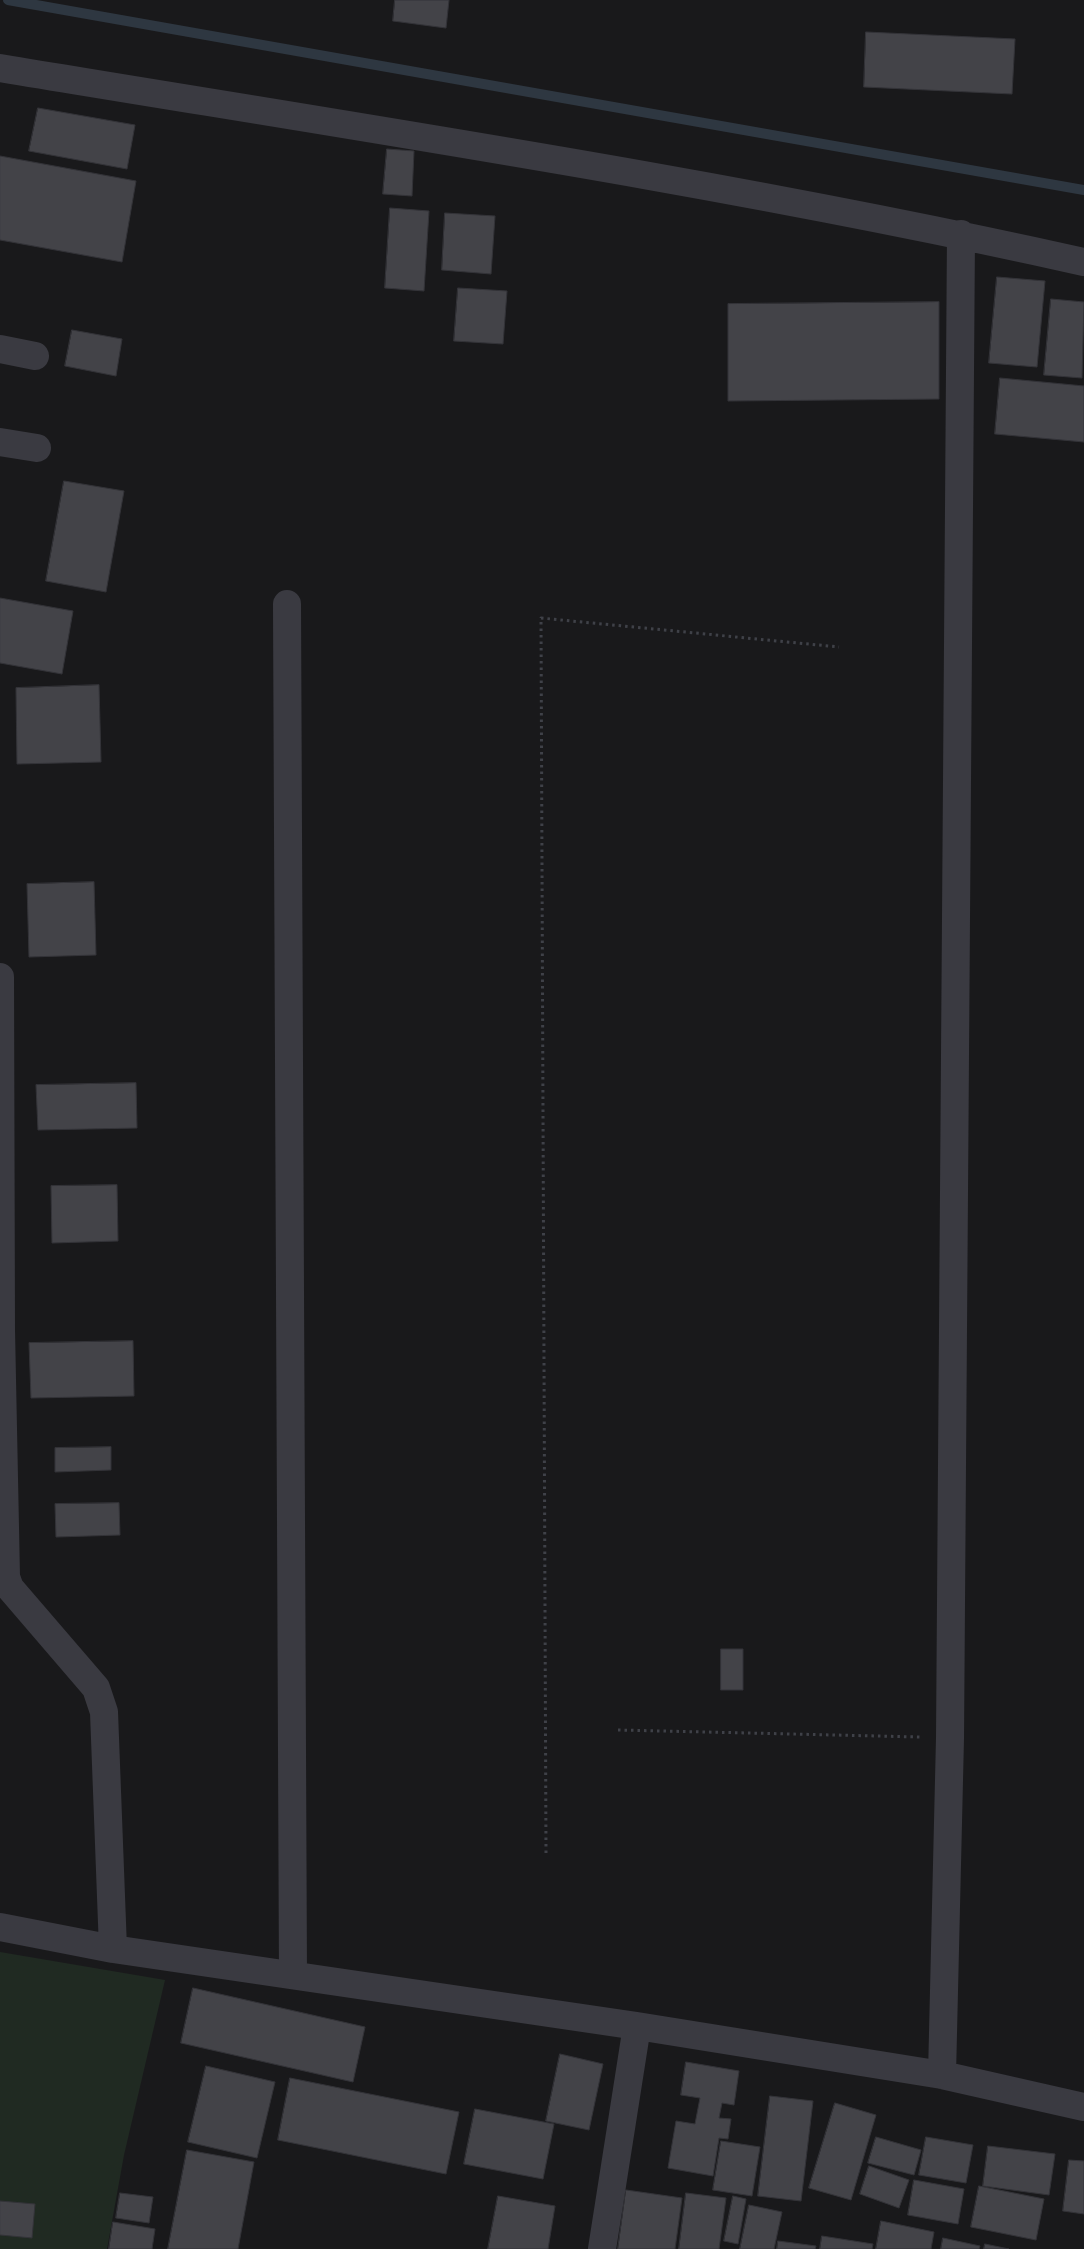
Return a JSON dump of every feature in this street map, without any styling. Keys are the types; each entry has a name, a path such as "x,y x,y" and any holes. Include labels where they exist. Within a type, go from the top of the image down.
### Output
{"street":[{"path":"0,68 682,181 961,234 1084,262"},
{"path":"942,2075 950,1738 961,234"},
{"path":"0,349 35,356"},
{"path":"0,442 37,448"},
{"path":"287,604 293,1975"},
{"path":"0,977 1,1330 6,1577 10,1588 96,1688 102,1700 113,1949"},
{"path":"0,1927 113,1949 637,2026 942,2075 1084,2107"},
{"path":"602,2249 637,2026"}],"path":[{"path":"546,1853 542,618 839,647"},
{"path":"618,1730 950,1738"}],"shaded area":[{"path":"0,1952 165,1980 124,2155 107,2249 0,2249"}],"building":[{"path":"395,0 449,0 446,28 393,21"},
{"path":"866,32 1015,39 1012,94 864,87"},
{"path":"38,108 135,125 127,169 29,151"},
{"path":"387,149 414,151 412,196 383,194"},
{"path":"0,156 136,181 122,262 0,240"},
{"path":"390,208 429,211 424,291 385,288"},
{"path":"445,213 495,216 491,274 442,270"},
{"path":"997,277 1045,281 1037,367 989,363"},
{"path":"458,288 507,291 503,344 454,341"},
{"path":"1051,299 1084,302 1082,378 1044,375"},
{"path":"939,302 939,399 728,401 728,304"},
{"path":"72,330 122,339 116,376 65,366"},
{"path":"1000,378 1084,386 1084,442 995,434"},
{"path":"64,481 124,491 106,592 46,581"},
{"path":"0,598 73,611 62,674 0,663"},
{"path":"99,685 101,762 17,764 16,688"},
{"path":"94,882 96,955 29,957 27,884"},
{"path":"136,1083 137,1128 38,1130 36,1085"},
{"path":"117,1185 118,1241 52,1243 51,1186"},
{"path":"133,1341 134,1396 31,1398 29,1343"},
{"path":"111,1447 111,1470 55,1472 55,1448"},
{"path":"119,1503 120,1535 56,1537 55,1504"},
{"path":"721,1649 743,1649 743,1690 721,1690"},
{"path":"193,1988 365,2027 353,2082 181,2043"},
{"path":"560,2054 603,2064 589,2130 546,2121"},
{"path":"686,2062 739,2071 734,2105 722,2103 719,2118 731,2119 728,2139 719,2138 713,2176 668,2168 676,2121 695,2124 700,2098 681,2095"},
{"path":"206,2066 275,2082 257,2158 188,2142"},
{"path":"290,2078 459,2112 446,2174 278,2140"},
{"path":"770,2096 813,2101 801,2201 758,2196"},
{"path":"835,2103 876,2115 851,2200 809,2188"},
{"path":"475,2109 554,2124 543,2179 464,2164"},
{"path":"876,2137 921,2150 914,2175 868,2163"},
{"path":"926,2137 973,2145 966,2183 919,2175"},
{"path":"721,2141 760,2147 752,2196 713,2190"},
{"path":"988,2146 1055,2154 1049,2195 983,2186"},
{"path":"187,2150 254,2162 238,2249 168,2249"},
{"path":"1069,2160 1084,2161 1084,2214 1063,2211"},
{"path":"869,2166 909,2180 899,2208 860,2194"},
{"path":"914,2180 964,2189 958,2224 908,2215"},
{"path":"979,2186 1044,2199 1036,2240 971,2227"},
{"path":"626,2190 682,2198 675,2249 618,2249"},
{"path":"120,2193 153,2197 149,2223 116,2218"},
{"path":"686,2193 726,2198 719,2249 679,2249"},
{"path":"498,2196 555,2206 548,2249 488,2249"},
{"path":"733,2196 746,2199 738,2244 724,2241"},
{"path":"0,2201 35,2204 32,2238 0,2235"},
{"path":"749,2205 782,2212 774,2249 740,2249"},
{"path":"881,2221 934,2232 931,2249 876,2249"},
{"path":"113,2222 155,2229 152,2249 109,2249"},
{"path":"822,2236 873,2244 872,2249 820,2249"},
{"path":"943,2238 980,2246 979,2249 941,2249"},
{"path":"778,2241 816,2246 815,2249 777,2249"},
{"path":"985,2244 1009,2249 984,2249"}],"waterway":[{"path":"8,0 1084,190"}]}
